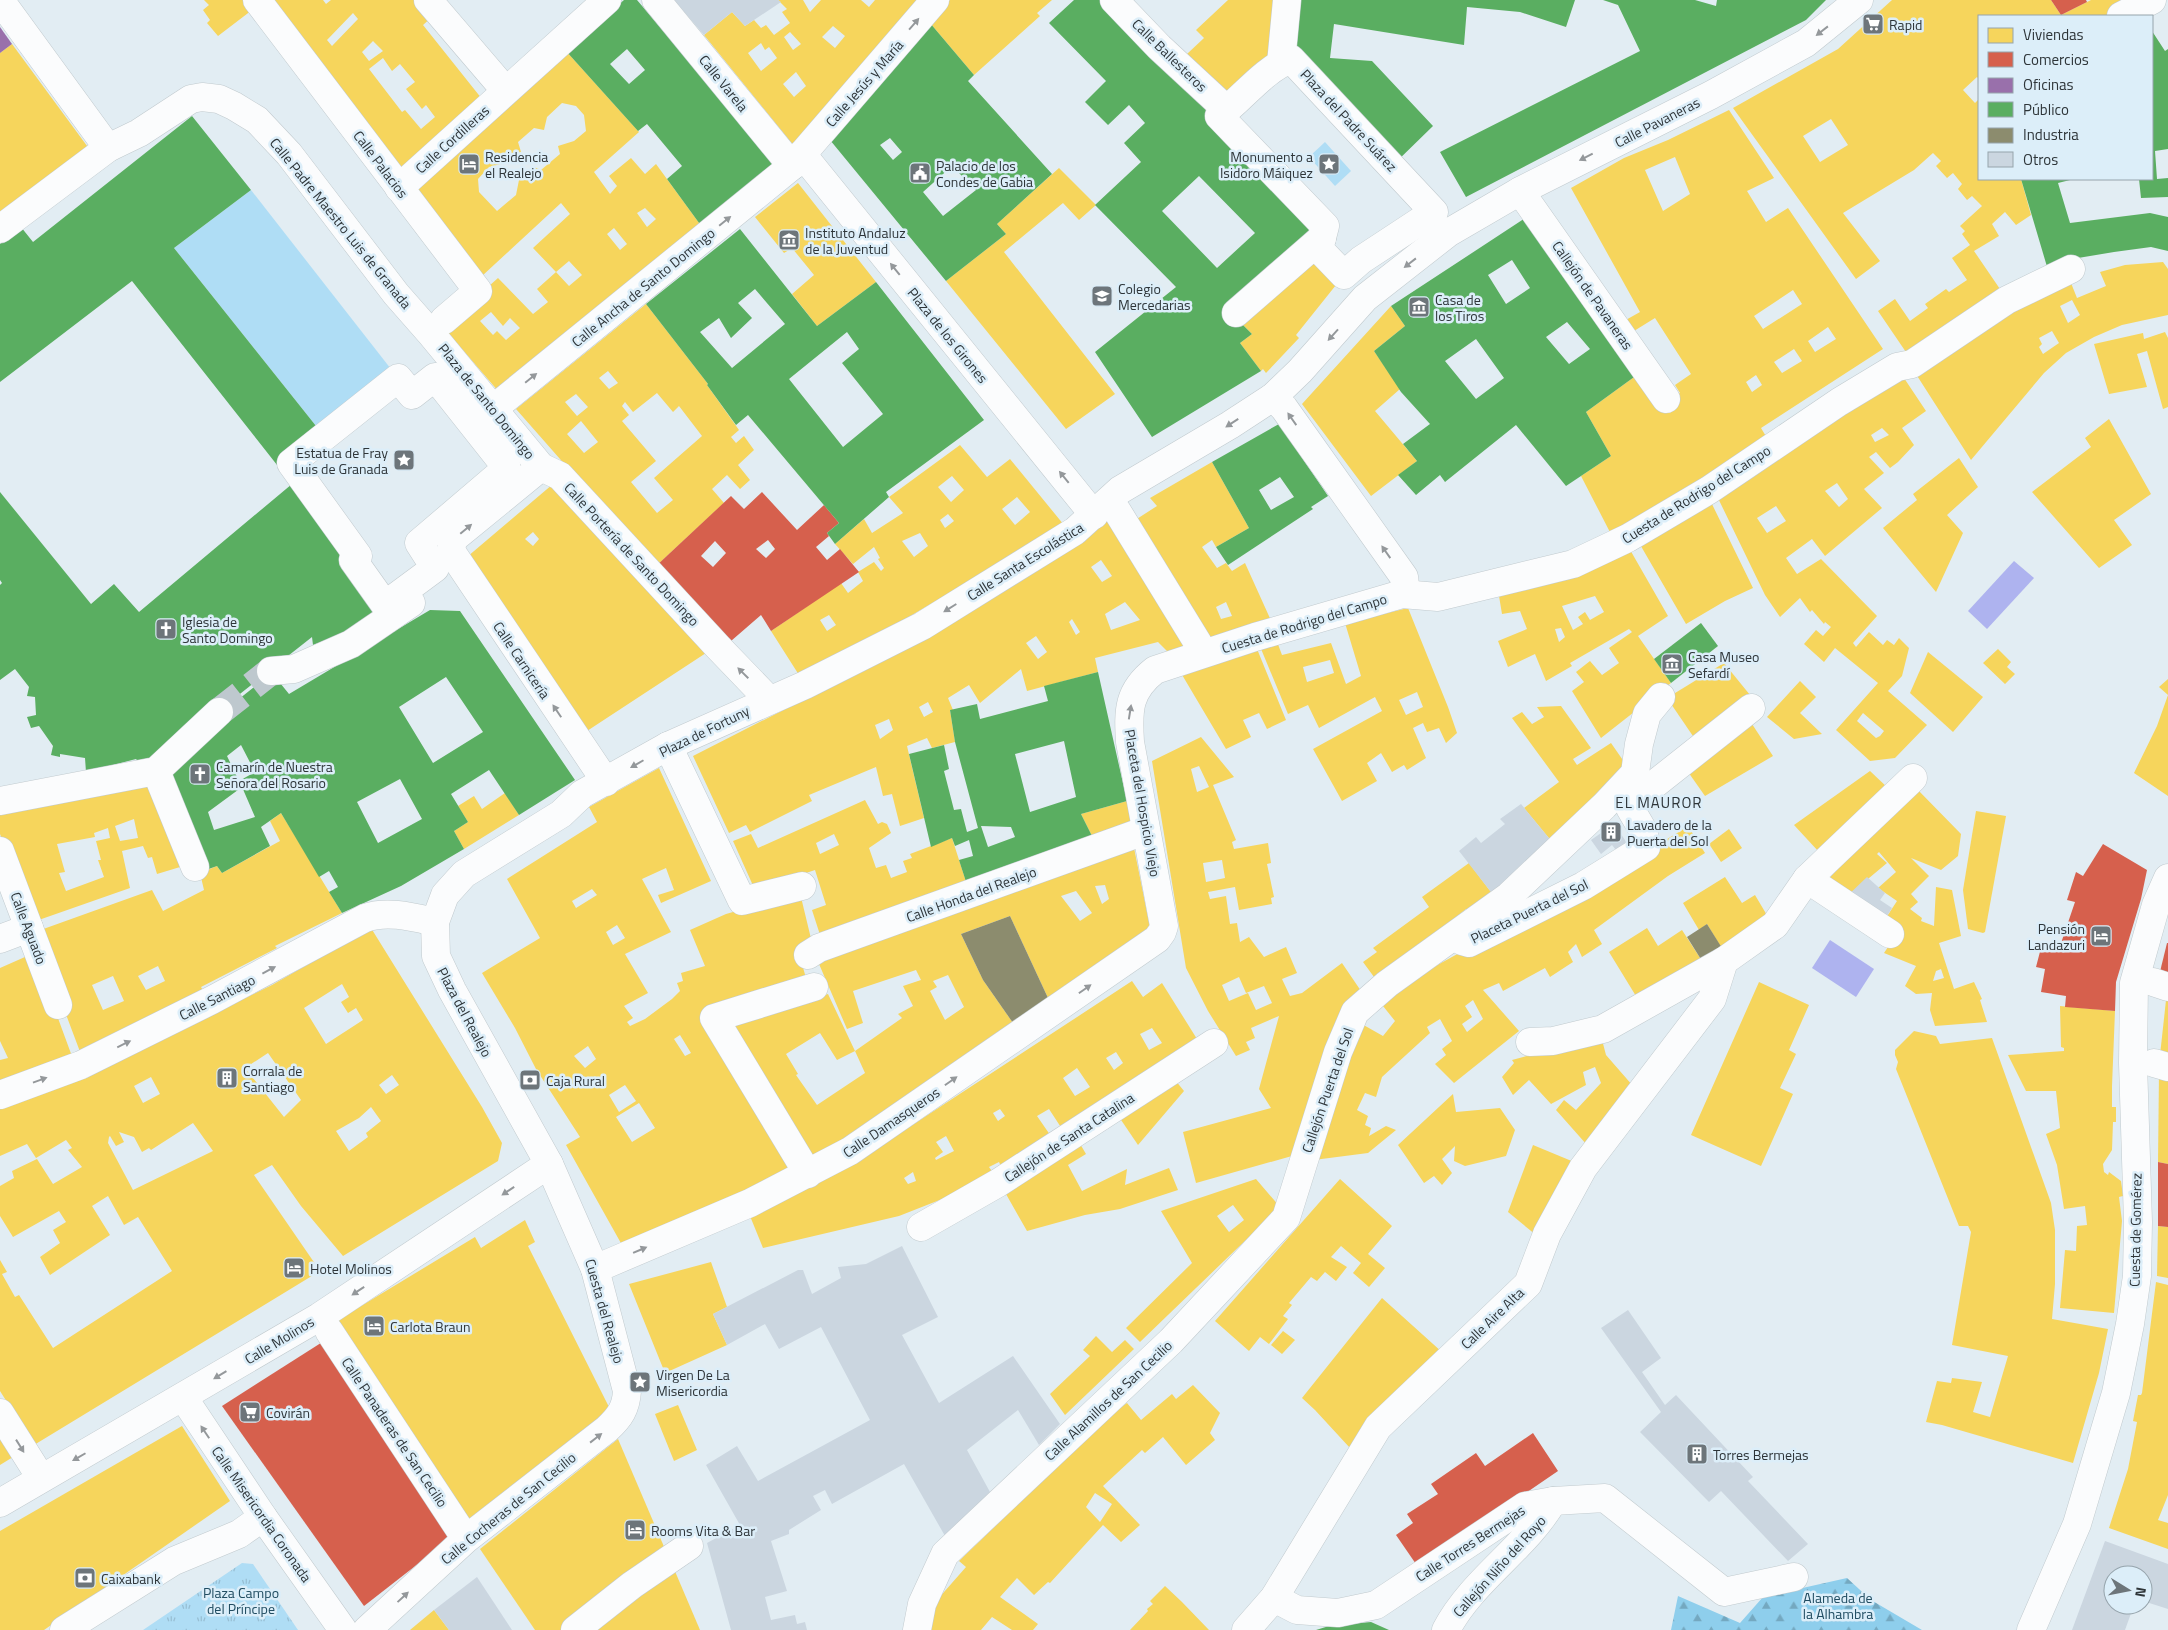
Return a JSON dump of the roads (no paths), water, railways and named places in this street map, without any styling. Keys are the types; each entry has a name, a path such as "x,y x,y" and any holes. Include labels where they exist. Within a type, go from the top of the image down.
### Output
{"street":[{"path":"0,0 108,148 0,229"},
{"path":"428,0 505,90"},
{"name":"Calle Cordilleras","path":"399,188 505,90 607,0"},
{"name":"Calle Varela","path":"656,0 797,160"},
{"name":"Calle Jesús y María","path":"797,160 935,0"},
{"name":"Calle Ballesteros","path":"1114,0 1159,47 1227,110"},
{"path":"1227,110 1281,63 1288,0"},
{"name":"Calle Pavaneras","path":"1365,298 1448,233 1520,191 1711,95 1806,43 1859,0"},
{"path":"2124,15 2152,0"},
{"path":"2159,0 2168,6"},
{"name":"Calle Palacios","path":"260,3 478,291 438,328"},
{"name":"Plaza del Padre Suárez","path":"1227,110 1219,116 1325,226 1319,249 1344,275 1361,260 1434,212 1293,59 1281,63"},
{"name":"Calle Padre Maestro Luis de Granada","path":"108,148 139,134 192,99 202,97 219,99 234,106 257,120 289,154 396,294 438,328"},
{"name":"Calle Ancha de Santo Domingo","path":"493,409 797,160"},
{"name":"Plaza de los Girones","path":"797,160 1105,513 1204,653"},
{"name":"Callejón de Pavaneras","path":"1520,191 1666,399"},
{"path":"1236,314 1322,238"},
{"name":"Cuesta de Rodrigo del Campo","path":"1171,664 1264,634 1406,594 1438,598 1573,564 1628,538 1709,490 1839,402 1897,367 1912,364 2007,300 2070,269"},
{"name":"Calle Santa Escolástica","path":"805,686 922,626 1105,513 1120,490 1230,425 1273,397 1300,371 1365,298"},
{"name":"Plaza de Santo Domingo","path":"438,328 493,409 541,467 453,539 451,551 461,568"},
{"name":"Plaza de Santo Domingo","path":"435,377 507,468 419,543 435,568 385,605 353,560 358,556 291,463 398,378 412,395 435,377"},
{"path":"1273,397 1284,408 1404,577 1406,594"},
{"name":"Calle Portería de Santo Domingo","path":"541,467 560,476 769,700"},
{"path":"283,670 351,644 461,568"},
{"name":"Calle Carnicería","path":"461,568 606,782"},
{"name":"Placeta del Hospicio Viejo","path":"1162,932 1164,926 1130,742 1129,719 1132,698 1142,680 1155,670 1171,664"},
{"name":"Plaza de Fortuny","path":"606,782 668,746 769,700 805,686"},
{"name":"Placeta Puerta del Sol","path":"1451,938 1509,896 1604,806 1635,773 1639,744 1647,714 1661,697"},
{"name":"Placeta Puerta del Sol","path":"1451,938 1469,943 1582,886 1646,847 1644,832 1630,808 1651,787 1751,708"},
{"path":"0,801 156,771 219,712"},
{"path":"668,746 742,901 802,886"},
{"path":"156,771 195,867"},
{"path":"1530,1042 1553,1041 1603,1029 1724,961 1775,925 1807,879 1913,778"},
{"name":"Plaza del Realejo","path":"549,1164 452,990 436,956 435,922 445,895 464,874 492,854 561,814 582,794 606,782"},
{"name":"Calle Honda del Realejo","path":"808,956 819,948 1136,834"},
{"name":"Calle Aguado","path":"0,851 58,1005"},
{"name":"Cuesta de Gomérez","path":"2031,1630 2077,1524 2116,1393 2130,1324 2137,1276 2138,1222 2133,1063 2134,983 2156,905 2168,878"},
{"path":"1807,879 1890,934"},
{"name":"Calle Santiago","path":"0,1095 81,1065 212,1000 365,918 377,914 412,917 435,922"},
{"path":"0,939 29,928"},
{"name":"Calle Damasqueros","path":"595,1268 750,1203 850,1151 1133,956 1157,939 1162,932"},
{"name":"Callejón Puerta del Sol","path":"1300,1169 1338,1052 1355,1012 1387,984 1451,938"},
{"name":"Calle Aire Alta","path":"1246,1630 1274,1598 1378,1427 1528,1284 1547,1234 1583,1168 1712,999 1724,961"},
{"path":"808,1174 714,1018 814,987"},
{"name":"Callejón de Santa Catalina","path":"921,1227 998,1182 1214,1043"},
{"name":"Cuesta del Realejo","path":"549,1164 595,1268 627,1391 626,1406"},
{"name":"Calle Molinos","path":"0,1503 319,1317 549,1164"},
{"name":"Calle Alamillos de San Cecilio","path":"917,1630 922,1604 945,1554 1171,1341 1286,1218 1300,1169"},
{"name":"Calle Panaderas de San Cecilio","path":"329,1332 462,1533"},
{"name":"Calle Misericordia Coronada","path":"183,1397 263,1517 343,1630"},
{"name":"Calle Cocheras de San Cecilio","path":"367,1630 466,1539 608,1429 618,1419 626,1406"},
{"path":"0,1414 41,1478"},
{"name":"Calle Torres Bermejas","path":"1274,1598 1297,1610 1338,1613 1376,1605 1525,1506 1553,1501 1605,1498 1724,1592 1794,1577"},
{"name":"Callejón Niño del Royo","path":"1446,1630 1454,1614 1483,1580 1542,1520 1553,1501"},
{"path":"64,1630 174,1561 239,1534 263,1517"},
{"path":"575,1630 632,1585 689,1546"}],"tunnel":[{"path":"219,712 271,671"}],"place":[{"name":"Rapid","path":"1873,24"},
{"name":"Residencia el Realejo","path":"469,164"},
{"name":"Monumento a Isidoro Máiquez","path":"1329,164"},
{"name":"Palacio de los Condes de Gabia","path":"920,173"},
{"name":"Instituto Andaluz de la Juventud","path":"789,240"},
{"name":"Colegio Mercedarias","path":"1102,296"},
{"name":"Casa de los Tiros","path":"1419,307"},
{"name":"Estatua de Fray Luis de Granada","path":"404,460"},
{"name":"Iglesia de Santo Domingo","path":"166,629"},
{"name":"Casa Museo Sefardí","path":"1672,664"},
{"name":"Camarín de Nuestra Señora del Rosario","path":"200,774"},
{"name":"Lavadero de la Puerta del Sol","path":"1611,832"},
{"name":"Pensión Landazuri","path":"2101,936"},
{"name":"Corrala de Santiago","path":"227,1078"},
{"name":"Caja Rural","path":"530,1080"},
{"name":"Hotel Molinos","path":"294,1268"},
{"name":"Carlota Braun","path":"374,1326"},
{"name":"Virgen De La Misericordia","path":"640,1382"},
{"name":"Covirán","path":"250,1412"},
{"name":"Torres Bermejas","path":"1697,1454"},
{"name":"Rooms Vita & Bar","path":"635,1530"},
{"name":"Caixabank","path":"85,1578"}],"district":[{"name":"EL MAUROR","path":"1659,802"}],"park label":[{"name":"Plaza Campo del Príncipe","path":"241,1600"},
{"name":"Alameda de la Alhambra","path":"1838,1605"}]}
